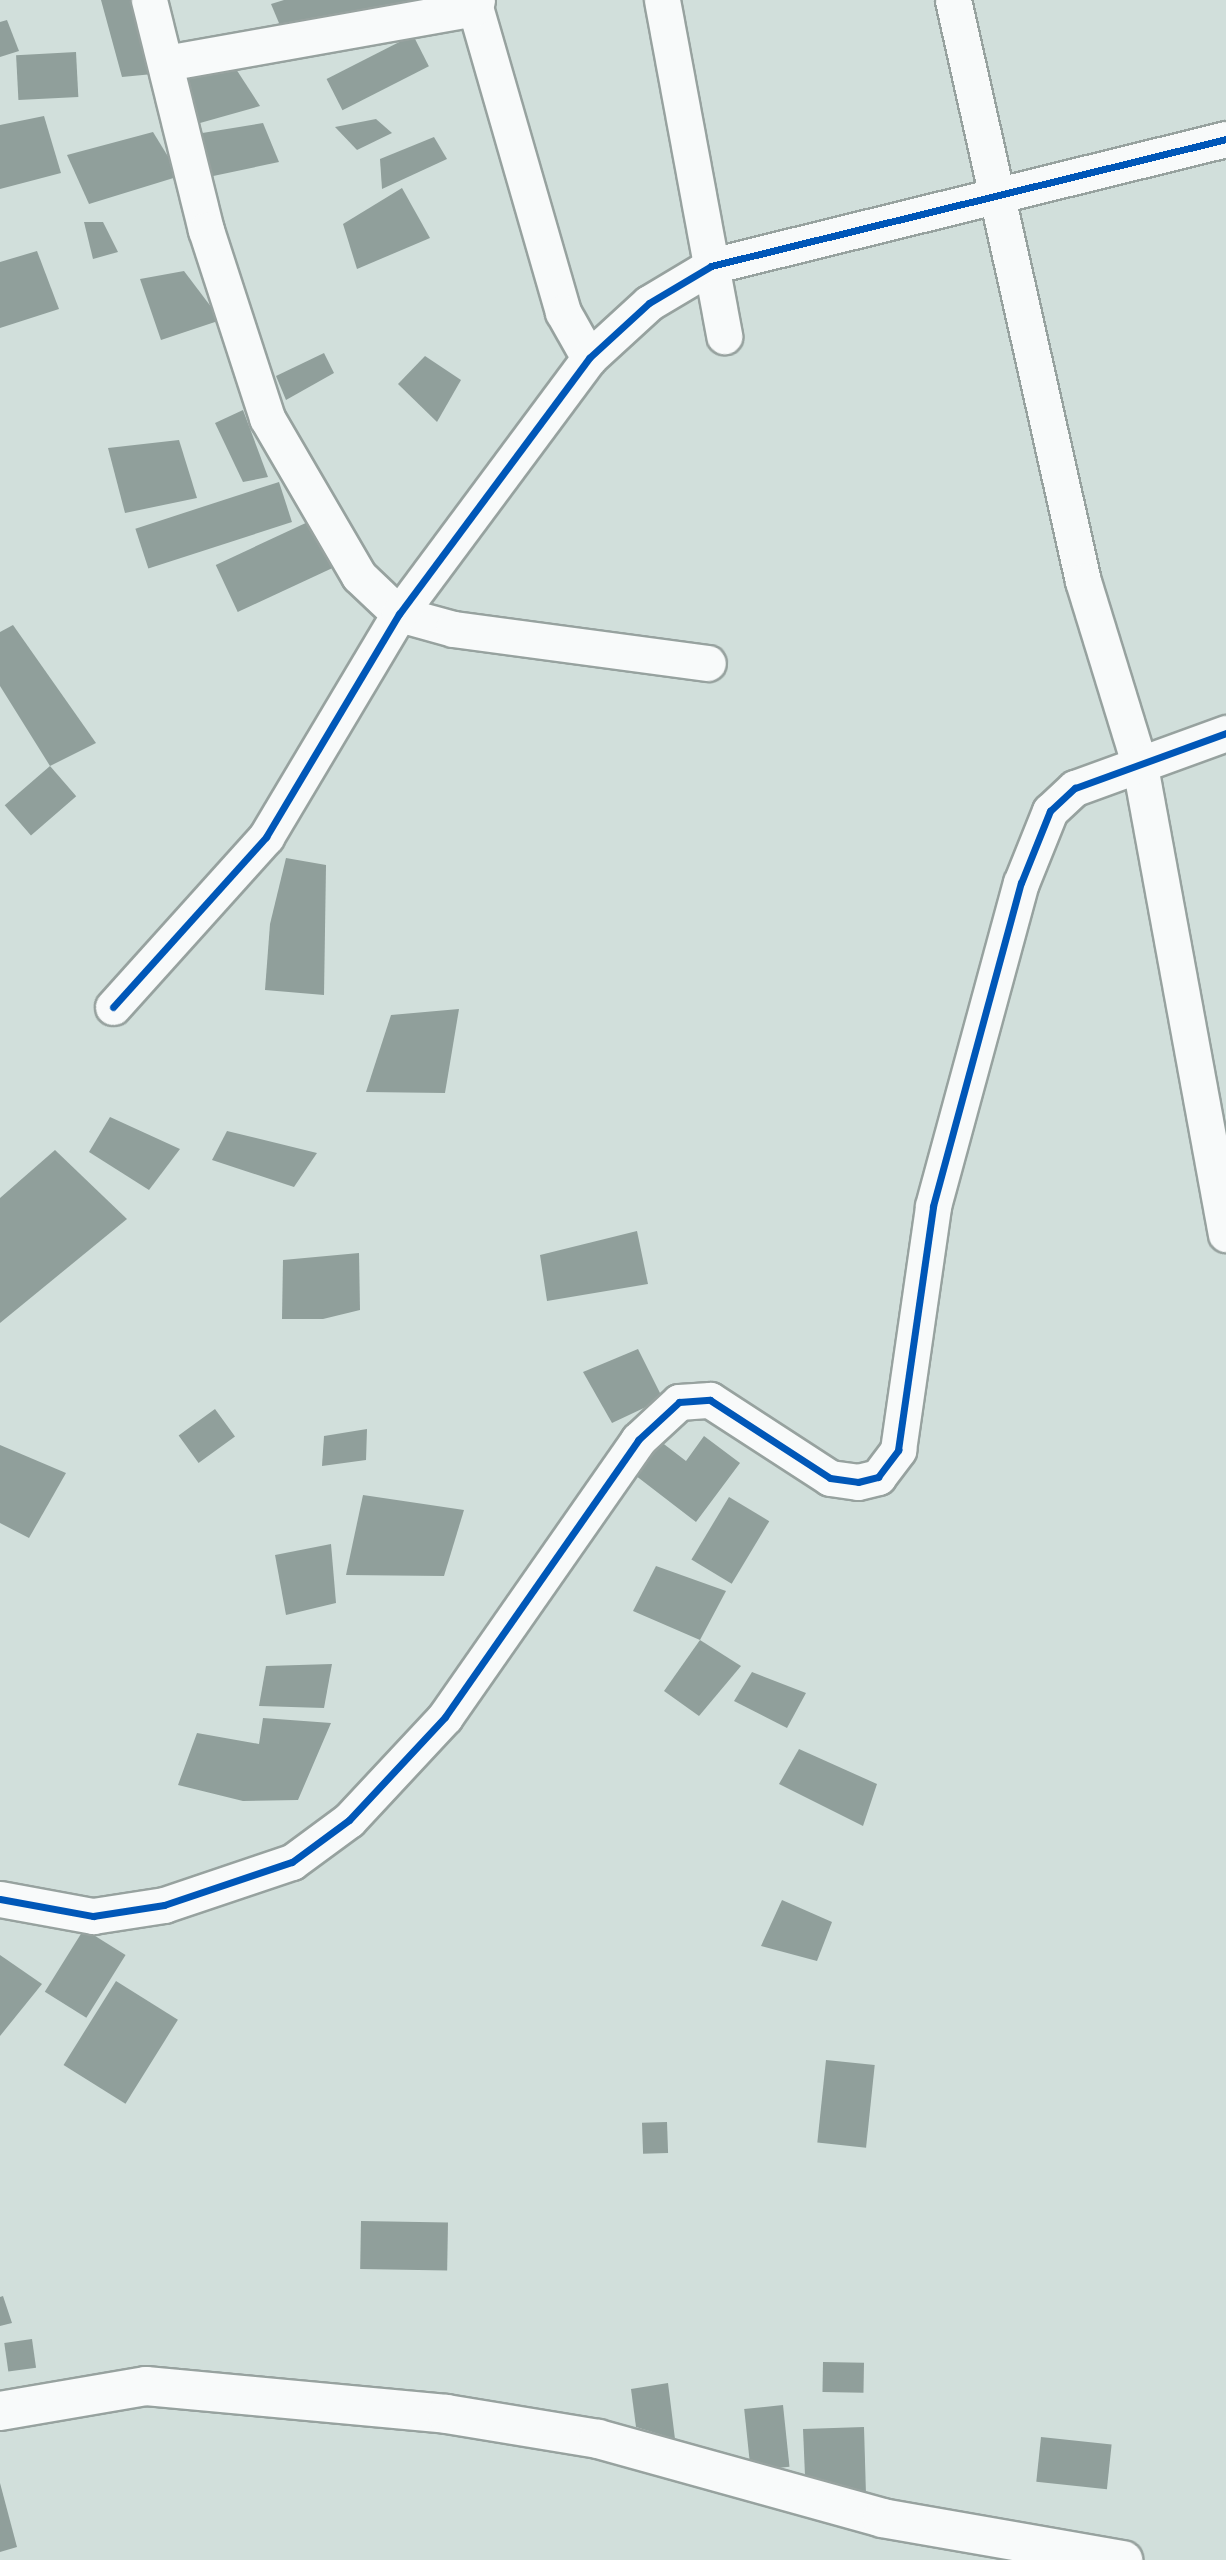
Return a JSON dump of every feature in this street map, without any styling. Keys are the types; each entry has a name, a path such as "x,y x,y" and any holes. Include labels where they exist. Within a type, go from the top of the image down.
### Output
{"street":[{"path":"149,0 206,230 267,418 359,576 398,614 541,645 708,663"},
{"path":"662,0 724,336"},
{"path":"953,0 1083,581 1140,766 1226,1234"},
{"path":"166,64 475,3 563,312 589,358"},
{"path":"113,1007 266,836 398,614 589,358 649,303 711,266 1226,139"},
{"path":"0,1899 93,1916 152,1907 247,1880 311,1848 349,1820 445,1717 638,1440 679,1402 710,1400 830,1478 858,1482 878,1477 898,1450 933,1206 1021,883 1050,811 1075,788 1226,733"},
{"path":"0,2411 146,2386 447,2414 598,2439 882,2518 1123,2560"}],"building":[{"path":"101,0 138,0 153,74 122,77"},
{"path":"284,0 411,0 415,5 284,35 271,4"},
{"path":"7,20 19,51 0,57 0,22"},
{"path":"413,35 429,66 342,110 327,79"},
{"path":"76,52 78,97 18,100 16,55"},
{"path":"236,69 260,106 200,123 184,80"},
{"path":"44,116 61,173 0,189 0,125"},
{"path":"376,119 392,133 357,150 335,127"},
{"path":"263,123 279,162 199,179 190,135"},
{"path":"153,132 180,176 89,204 67,155"},
{"path":"434,137 447,159 382,189 380,159"},
{"path":"402,188 430,238 357,269 343,224"},
{"path":"84,222 103,222 118,252 93,259"},
{"path":"37,251 59,309 0,328 0,262"},
{"path":"184,271 221,320 161,340 140,279"},
{"path":"324,353 334,373 286,400 276,376"},
{"path":"425,356 461,380 437,422 398,384"},
{"path":"243,410 268,477 243,482 215,423"},
{"path":"179,440 197,498 125,513 108,448"},
{"path":"279,482 292,522 148,569 135,529"},
{"path":"310,521 332,568 238,612 216,565"},
{"path":"13,625 96,743 50,766 0,686 0,632"},
{"path":"50,766 76,796 31,836 5,805"},
{"path":"286,858 326,865 324,995 265,990 270,924"},
{"path":"459,1009 445,1093 366,1092 391,1015"},
{"path":"110,1117 180,1149 149,1190 89,1152"},
{"path":"227,1131 317,1153 294,1187 212,1160"},
{"path":"55,1150 127,1219 0,1323 0,1198"},
{"path":"637,1231 648,1284 547,1301 540,1255"},
{"path":"359,1253 360,1310 323,1319 282,1319 283,1260"},
{"path":"638,1349 663,1399 612,1423 583,1372"},
{"path":"215,1409 235,1437 199,1463 179,1435"},
{"path":"367,1429 366,1460 322,1466 324,1436"},
{"path":"704,1436 740,1463 696,1522 631,1472 656,1438 686,1461"},
{"path":"0,1445 66,1473 29,1538 0,1523"},
{"path":"363,1495 464,1510 444,1576 346,1575"},
{"path":"729,1497 769,1521 732,1584 691,1560"},
{"path":"331,1544 336,1603 286,1615 275,1555"},
{"path":"656,1566 726,1591 700,1640 633,1611"},
{"path":"700,1640 741,1666 699,1716 664,1691"},
{"path":"332,1664 324,1708 259,1706 266,1666"},
{"path":"752,1672 806,1693 787,1728 734,1701"},
{"path":"263,1718 331,1723 298,1800 243,1801 178,1785 197,1733 259,1744"},
{"path":"799,1749 877,1784 863,1826 779,1784"},
{"path":"782,1900 832,1922 817,1961 761,1946"},
{"path":"84,1929 126,1955 86,2018 45,1992"},
{"path":"0,1955 42,1984 0,2036"},
{"path":"116,1981 178,2020 125,2104 64,2065"},
{"path":"826,2060 875,2065 866,2148 817,2143"},
{"path":"667,2122 668,2153 643,2154 642,2123"},
{"path":"361,2221 448,2223 447,2271 360,2269"},
{"path":"3,2296 12,2323 0,2326 0,2297"},
{"path":"32,2339 36,2368 8,2372 4,2343"},
{"path":"823,2362 864,2363 863,2393 822,2392"},
{"path":"668,2383 675,2439 636,2427 631,2389"},
{"path":"783,2405 789,2467 751,2471 744,2409"},
{"path":"864,2427 866,2495 805,2476 803,2429"},
{"path":"1041,2437 1112,2444 1107,2489 1036,2482"},
{"path":"0,2483 17,2547 0,2552"}],"cycle path":[{"path":"113,1007 266,837 399,614 589,358 649,303 711,266 1226,139"},
{"path":"0,1899 93,1916 164,1905 292,1862 349,1820 445,1717 638,1440 679,1402 710,1400 830,1478 858,1482 878,1477 898,1450 933,1206 1021,883 1050,811 1075,788 1226,733"}]}
